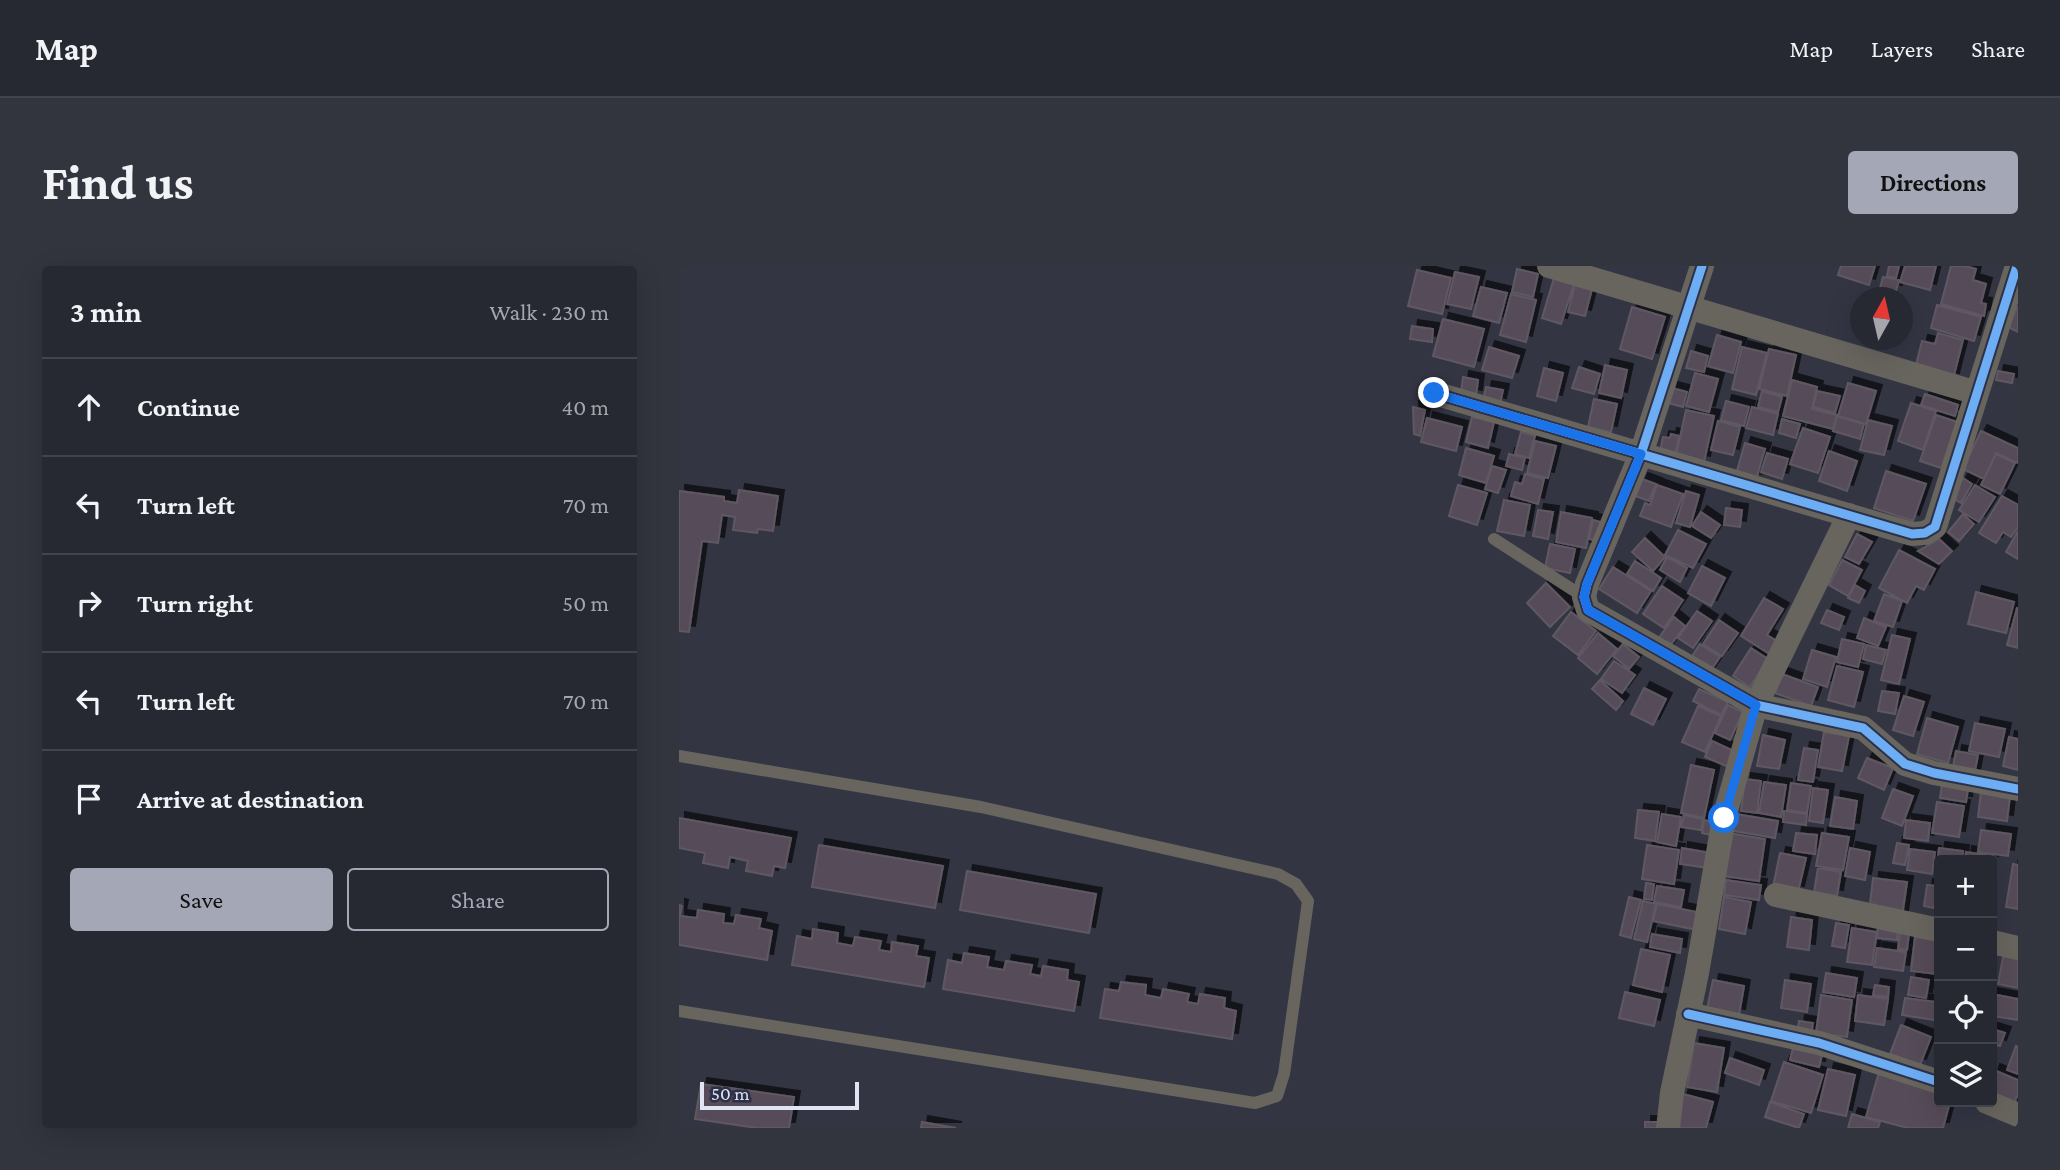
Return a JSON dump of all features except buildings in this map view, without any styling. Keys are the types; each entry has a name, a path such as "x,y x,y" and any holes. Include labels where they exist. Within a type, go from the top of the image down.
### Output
{"street":[{"path":"1549,266 1977,393"},
{"path":"1702,266 1641,454 1587,584 1584,597 1588,610 1756,705 1863,728 1905,764 1934,773 2018,789"},
{"path":"1434,393 1912,534 1925,533 1935,527 2017,266"},
{"path":"1668,1128 1672,1093 1724,818 1756,705 1849,516"},
{"path":"1776,895 1934,929"},
{"path":"1997,943 2018,948"},
{"path":"1688,1014 1819,1043 1934,1080"},
{"path":"1997,1106 2018,1115"}],"lane":[{"path":"1494,539 1584,597"},
{"path":"679,756 981,807 1278,874 1296,884 1308,901 1284,1074 1277,1096 1255,1103 679,1011"}],"cycle path":[{"path":"1702,266 1641,454 1587,584 1584,597 1588,610 1756,705 1863,728 1905,764 1934,773 2018,789"},
{"path":"1434,393 1912,534 1925,533 1935,527 2017,266"},
{"path":"1688,1014 1819,1043 1934,1080"}],"route":[{"path":"1434,393 1641,454 1584,597 1588,610 1756,705 1724,818"}]}
